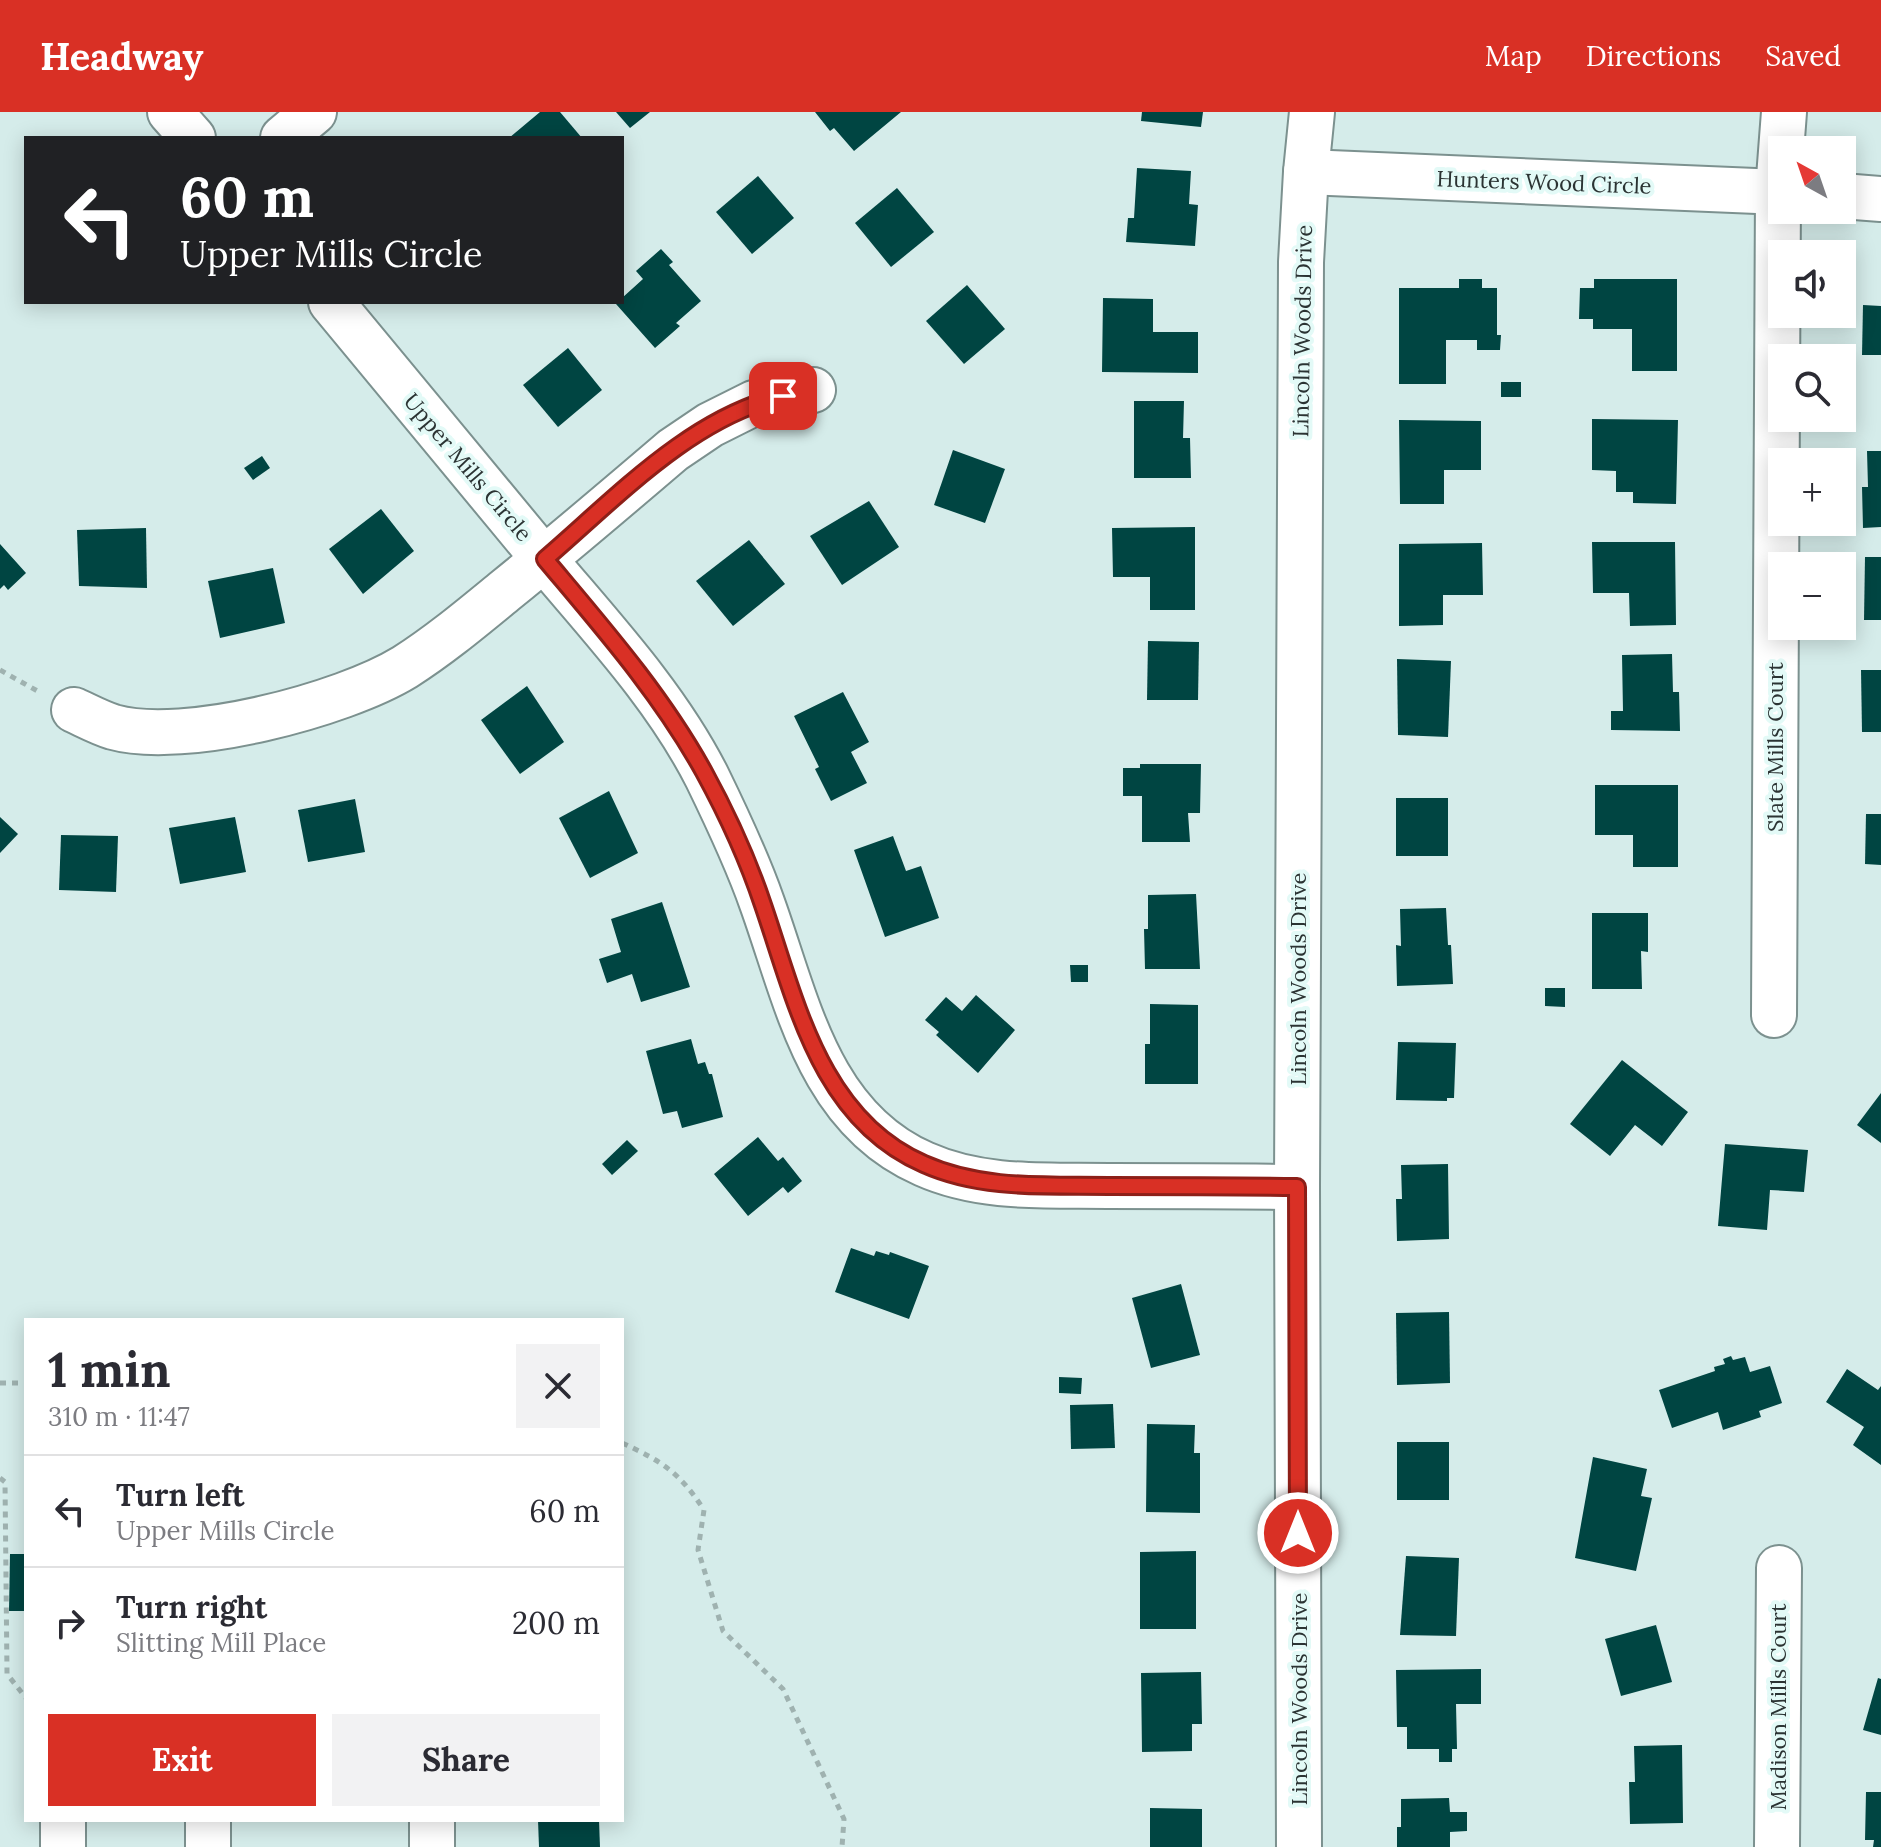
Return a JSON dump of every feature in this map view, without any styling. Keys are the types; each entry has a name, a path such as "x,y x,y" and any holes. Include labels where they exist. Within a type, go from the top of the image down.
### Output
{"street":[{"path":"170,112 191,136"},
{"path":"285,136 314,112"},
{"name":"Lincoln Woods Drive","path":"1299,1847 1297,1187 1301,262 1312,112"},
{"name":"Slate Mills Court","path":"1783,136 1784,112"},
{"name":"Hunters Wood Circle","path":"1306,172 1768,191"},
{"path":"1856,197 1881,199"},
{"name":"Slate Mills Court","path":"1774,1015 1780,224"},
{"name":"Upper Mills Circle","path":"333,304 609,635 662,704 704,772 734,833 762,901 807,1032 828,1078 855,1114 891,1144 922,1164 967,1179 1017,1185 1297,1187"},
{"path":"74,710 114,727 161,732 217,728 282,714 339,696 403,668 461,626 673,450 710,425 754,403 813,390"},
{"name":"Madison Mills Court","path":"1777,1847 1779,1568"},
{"path":"63,1822 63,1847"},
{"path":"208,1822 208,1847"},
{"path":"432,1822 432,1847"}],"path":[{"path":"0,1383 24,1383"},
{"path":"624,1444 657,1459 688,1486 704,1510 698,1550 723,1631 783,1689 844,1819 842,1847"},
{"path":"0,1478 5,1482 7,1674 24,1695"}],"building":[{"path":"540,112 560,112 580,136 511,136"},
{"path":"616,112 650,112 630,128"},
{"path":"815,112 901,112 854,151 834,128 830,131"},
{"path":"1142,112 1203,112 1201,127 1141,121"},
{"path":"1137,168 1191,171 1189,204 1198,205 1195,246 1126,242 1128,218 1134,218"},
{"path":"758,176 794,218 752,254 716,212"},
{"path":"897,188 934,232 891,267 855,223"},
{"path":"661,249 673,262 669,265 701,301 676,323 680,326 655,348 616,304 624,304 624,296 643,279 636,271"},
{"path":"1459,279 1482,279 1482,288 1497,288 1500,350 1477,350 1477,340 1446,340 1446,384 1399,384 1399,288 1459,288"},
{"path":"1594,279 1677,279 1677,371 1632,371 1632,329 1593,329 1593,319 1579,319 1580,288 1594,288"},
{"path":"967,285 1005,329 964,364 926,321"},
{"path":"1103,298 1153,299 1153,332 1198,332 1198,373 1102,372"},
{"path":"1863,305 1881,306 1881,355 1862,355"},
{"path":"568,348 602,390 558,427 523,385"},
{"path":"1501,382 1521,382 1521,397 1501,397"},
{"path":"1134,401 1184,401 1183,438 1190,438 1191,478 1134,478"},
{"path":"1592,419 1678,420 1676,504 1633,503 1633,492 1616,492 1616,471 1592,470"},
{"path":"1399,420 1481,421 1481,470 1444,470 1444,504 1400,504"},
{"path":"953,450 1005,469 985,523 934,505"},
{"path":"1867,451 1881,451 1881,527 1863,528 1862,487 1868,487"},
{"path":"262,456 270,468 253,480 244,468"},
{"path":"869,501 899,547 842,585 810,536"},
{"path":"381,509 414,551 363,594 329,549"},
{"path":"1195,527 1195,610 1150,610 1150,577 1113,577 1112,528"},
{"path":"146,528 147,588 79,586 77,530"},
{"path":"749,540 785,584 733,626 696,581"},
{"path":"1592,542 1675,542 1676,625 1630,626 1629,593 1593,593"},
{"path":"1482,543 1483,595 1443,595 1443,625 1399,626 1399,544"},
{"path":"0,544 26,573 8,590 4,585 0,589"},
{"path":"1865,557 1881,557 1881,620 1864,620"},
{"path":"273,568 285,623 220,638 208,581"},
{"path":"1148,641 1199,642 1198,700 1147,700"},
{"path":"1672,654 1673,692 1679,692 1680,731 1611,730 1611,711 1623,711 1622,655"},
{"path":"1397,659 1451,661 1448,737 1398,735"},
{"path":"1861,670 1881,670 1881,732 1862,732"},
{"path":"527,686 564,742 520,774 481,720"},
{"path":"843,692 869,742 851,752 867,783 831,801 815,769 819,767 794,716"},
{"path":"1140,764 1201,764 1200,813 1188,813 1190,842 1142,842 1142,796 1123,796 1123,768 1140,768"},
{"path":"1595,785 1678,785 1678,867 1633,867 1633,835 1595,835"},
{"path":"609,791 638,853 590,878 559,818"},
{"path":"1396,798 1448,798 1448,856 1396,856"},
{"path":"355,799 365,852 308,862 298,810"},
{"path":"1866,814 1881,814 1881,865 1865,864"},
{"path":"0,817 18,834 0,853"},
{"path":"235,817 246,872 180,884 169,828"},
{"path":"61,835 118,836 116,892 59,890"},
{"path":"893,836 906,871 921,866 939,918 885,937 854,850"},
{"path":"1196,894 1200,969 1145,969 1144,929 1148,929 1148,895"},
{"path":"662,902 690,987 641,1002 632,974 607,983 599,959 621,952 611,919"},
{"path":"1446,908 1453,984 1397,986 1396,945 1401,946 1400,909"},
{"path":"1592,913 1648,913 1648,952 1641,951 1642,989 1592,989"},
{"path":"1070,965 1088,965 1088,982 1071,982"},
{"path":"1545,988 1565,988 1565,1007 1545,1006"},
{"path":"976,995 1015,1030 978,1073 936,1035 939,1032 925,1020 946,997 962,1011"},
{"path":"1150,1004 1198,1005 1198,1084 1145,1084 1145,1044 1150,1044"},
{"path":"691,1039 698,1064 705,1062 709,1074 712,1074 723,1117 682,1128 677,1111 663,1114 646,1051"},
{"path":"1398,1042 1456,1043 1454,1098 1447,1098 1447,1101 1396,1100"},
{"path":"1622,1060 1688,1112 1662,1146 1635,1125 1610,1156 1570,1124"},
{"path":"1881,1093 1881,1143 1857,1125"},
{"path":"758,1137 778,1161 783,1157 802,1181 788,1193 783,1187 748,1216 714,1174"},
{"path":"627,1140 638,1151 612,1175 602,1164"},
{"path":"1725,1144 1808,1150 1804,1192 1770,1190 1767,1230 1718,1226"},
{"path":"1448,1164 1449,1239 1397,1241 1396,1199 1402,1199 1401,1165"},
{"path":"851,1248 874,1256 876,1251 889,1255 890,1252 929,1266 909,1319 835,1292"},
{"path":"1181,1284 1200,1355 1151,1368 1132,1298"},
{"path":"1449,1312 1450,1383 1397,1385 1396,1313"},
{"path":"1731,1356 1733,1360 1745,1357 1750,1372 1770,1366 1782,1403 1759,1411 1761,1417 1723,1430 1718,1412 1672,1428 1659,1390 1715,1371 1714,1367 1725,1364 1723,1359"},
{"path":"1847,1369 1878,1390 1881,1386 1881,1465 1853,1445 1864,1427 1826,1402"},
{"path":"1059,1377 1082,1378 1081,1394 1059,1393"},
{"path":"1113,1404 1115,1448 1071,1449 1070,1405"},
{"path":"1147,1424 1195,1425 1194,1453 1200,1453 1200,1513 1146,1512"},
{"path":"1397,1442 1449,1442 1449,1500 1397,1500"},
{"path":"1593,1457 1647,1469 1641,1496 1652,1498 1636,1571 1575,1558"},
{"path":"1196,1551 1196,1629 1140,1629 1140,1552"},
{"path":"10,1554 24,1554 24,1611 9,1611"},
{"path":"1406,1556 1459,1558 1456,1636 1400,1635"},
{"path":"1656,1625 1672,1682 1621,1696 1605,1639"},
{"path":"1481,1669 1481,1704 1456,1704 1457,1749 1452,1749 1452,1762 1439,1762 1439,1749 1407,1749 1407,1727 1397,1727 1396,1670"},
{"path":"1201,1672 1202,1724 1192,1724 1192,1751 1142,1752 1141,1673"},
{"path":"1878,1678 1881,1679 1881,1735 1863,1730"},
{"path":"1682,1745 1683,1823 1630,1824 1629,1782 1635,1782 1634,1746"},
{"path":"1866,1792 1881,1792 1881,1847 1873,1847 1874,1840 1865,1840"},
{"path":"1449,1798 1450,1812 1467,1812 1467,1831 1450,1832 1450,1847 1397,1847 1401,1799"},
{"path":"1150,1808 1202,1809 1202,1847 1150,1847"},
{"path":"538,1822 599,1822 600,1847 539,1847"}],"route":[{"path":"783,396 754,403 710,425 673,450 545,559 662,704 704,772 762,901 807,1032 828,1078 855,1114 891,1144 922,1164 967,1179 1017,1185 1297,1187 1298,1533"}]}
